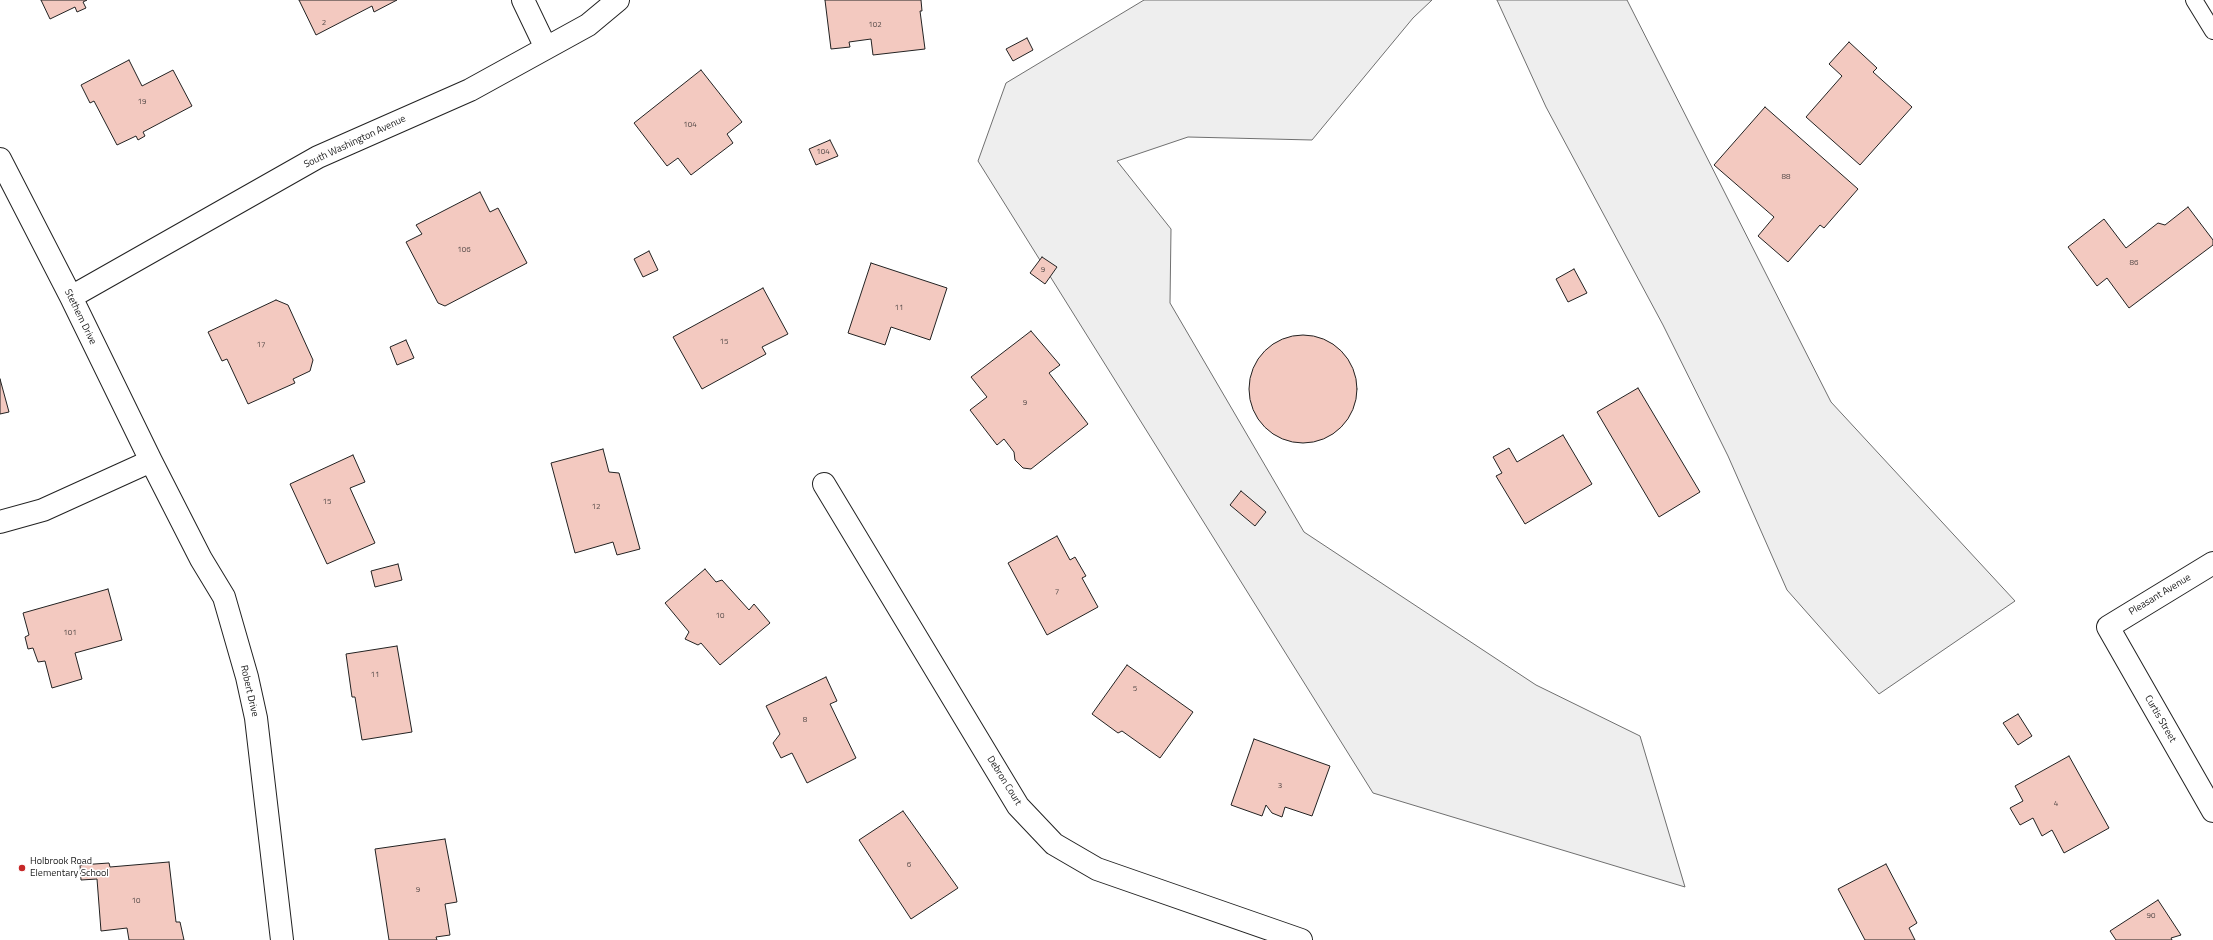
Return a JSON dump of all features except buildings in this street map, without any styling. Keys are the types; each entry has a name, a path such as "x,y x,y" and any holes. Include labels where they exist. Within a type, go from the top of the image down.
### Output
{"street":[{"path":"523,0 546,48"},
{"name":"South Washington Avenue","path":"71,297 318,157 470,90 588,25 618,0"},
{"name":"Stethem Drive","path":"0,159 71,297 144,465"},
{"path":"0,522 43,510 144,465"},
{"name":"Robert Drive","path":"144,465 224,597 247,677 256,718 282,940"},
{"name":"Debron Court","path":"824,484 1018,806 1054,844 1096,869 1301,940"},
{"name":"Pleasant Avenue","path":"2108,627 2213,563"},
{"name":"Curtis Street","path":"2108,627 2213,811"}],"lane":[{"path":"2194,0 2213,31"}],"shaded area":[{"path":"1144,0 1432,0 1413,18 1312,140 1188,137 1117,161 1171,229 1170,303 1304,532 1536,685 1640,736 1685,887 1373,793 978,161 1006,83"},
{"path":"1497,0 1627,0 1831,402 2015,601 1879,694 1787,590 1728,456 1663,325 1546,107"}],"place":[{"name":"Holbrook Road Elementary School","path":"22,868"}]}
